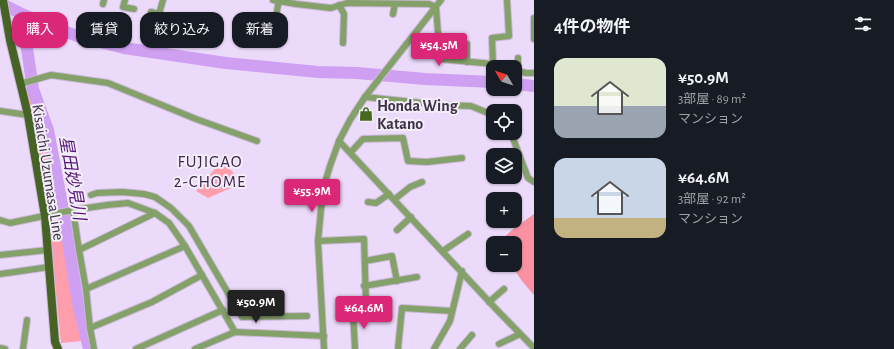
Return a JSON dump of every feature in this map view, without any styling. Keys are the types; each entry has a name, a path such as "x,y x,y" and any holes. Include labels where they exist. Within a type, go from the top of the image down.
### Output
{"main road":[{"name":"Kisaichi Uzumasa Line","path":"3,0 6,25 24,83 45,216 55,342 58,349"}],"street":[{"path":"124,0 123,7 134,9"},
{"path":"160,12 163,0"},
{"path":"326,7 328,0"},
{"path":"324,349 318,241 323,189 330,166 350,120 366,96 441,0"},
{"path":"493,60 492,38 509,36 507,0"},
{"path":"276,12 277,1 331,8 347,1 395,4 429,4 436,7"},
{"path":"393,14 395,4"},
{"path":"339,5 344,14 343,43"},
{"path":"436,7 440,59 486,63"},
{"path":"534,18 532,26 534,39"},
{"path":"467,44 467,62"},
{"path":"522,72 534,73"},
{"path":"24,83 51,75 108,83 196,119 257,141"},
{"path":"366,96 442,105 471,106 486,113"},
{"path":"0,110 28,115"},
{"path":"351,152 363,139 403,138 408,161 427,162 462,158"},
{"path":"513,140 528,178 534,182"},
{"path":"340,141 534,348"},
{"path":"395,199 410,187 422,182"},
{"path":"91,195 97,193 122,192 144,194 155,197 171,208 189,226 242,317 307,316"},
{"path":"368,202 376,203 389,194"},
{"path":"0,220 10,223 73,210 107,205 128,204 155,213 169,223 185,246 235,332"},
{"path":"73,210 94,349"},
{"path":"78,250 155,213"},
{"path":"397,230 411,217"},
{"path":"443,251 468,234"},
{"path":"318,241 364,239 364,286 366,302"},
{"path":"86,289 185,246"},
{"path":"0,255 48,250"},
{"path":"365,261 392,256 397,280"},
{"path":"0,274 49,266"},
{"path":"434,349 450,321 462,271"},
{"path":"90,328 152,302 202,276"},
{"path":"364,286 417,277"},
{"path":"490,302 504,289"},
{"path":"398,349 402,308 452,311"},
{"path":"136,349 223,310"},
{"path":"353,312 355,349"},
{"path":"23,349 26,320"},
{"path":"195,349 235,332 324,336"},
{"path":"499,344 520,334"},
{"path":"460,349 472,335"},
{"path":"0,348 5,349"}],"shaded area":[{"path":"30,86 45,129 58,206 47,208 27,94 27,87"},
{"path":"219,164 231,170 237,177 231,188 208,198 196,191"},
{"path":"534,214 534,295 516,272 522,272 522,236 506,236 515,228 522,228 522,223"},
{"path":"62,219 82,341 61,343 49,222"}],"waterway":[{"path":"0,3 24,15 77,36 124,48 226,63 318,72 357,73 425,79 486,82"},
{"name":"星田妙見川","path":"27,48 33,89 48,130 78,303 89,349"},
{"path":"522,85 534,86"}],"place":[{"name":"Honda Wing Katano","path":"366,114"}],"district":[{"name":"FUJIGAO 2-CHOME","path":"210,171"}]}
